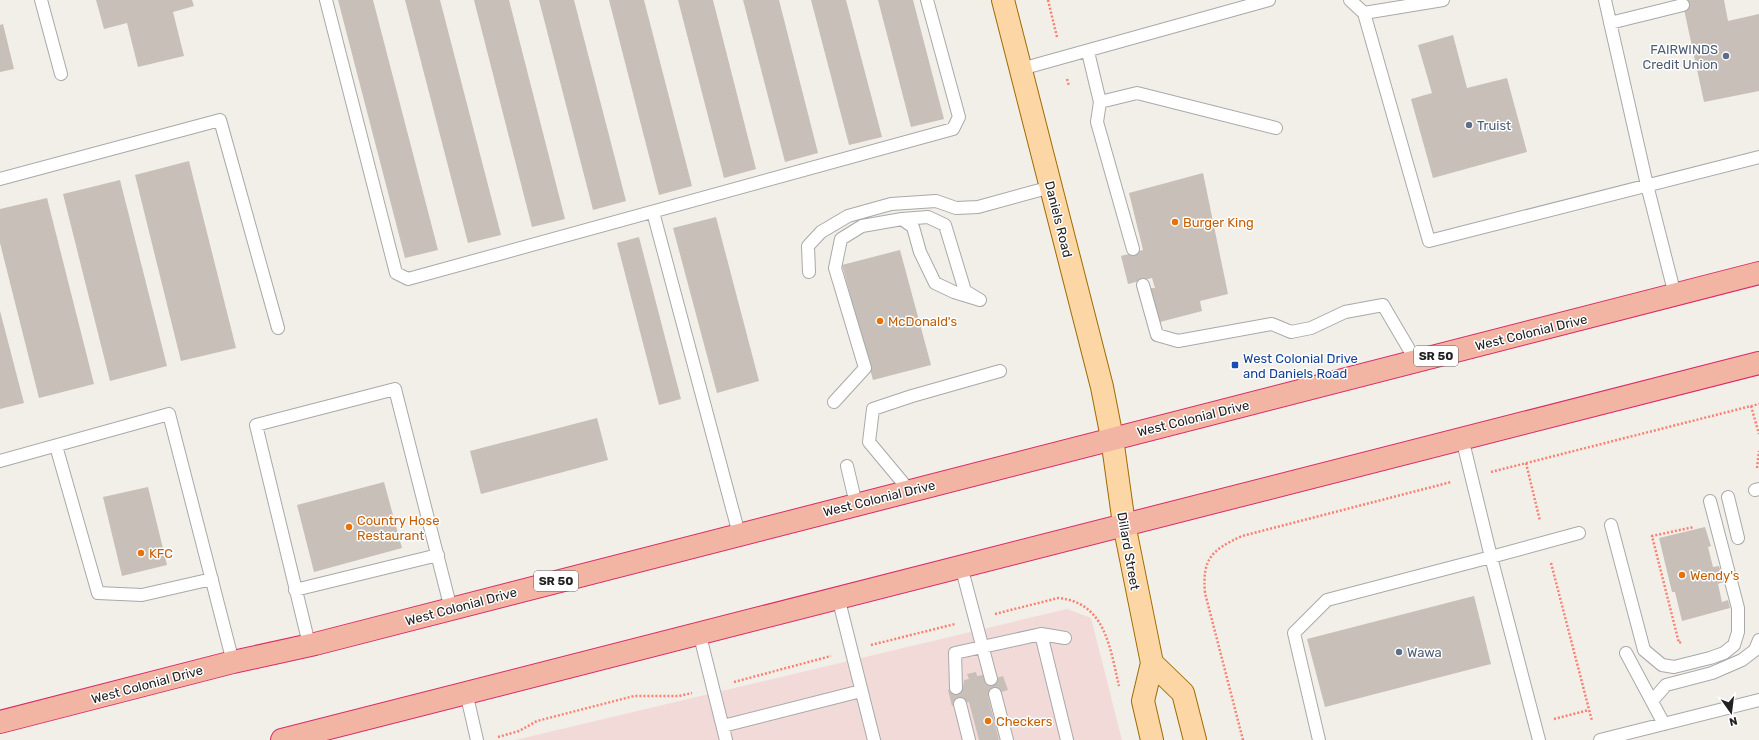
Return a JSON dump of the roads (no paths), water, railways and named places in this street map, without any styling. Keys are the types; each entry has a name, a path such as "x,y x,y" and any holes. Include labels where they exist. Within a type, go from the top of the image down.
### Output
{"highway":[{"name":"West Colonial Drive","path":"0,722 233,662 450,609 1759,273"},
{"path":"282,740 334,734 466,692 1759,363"}],"main road":[{"name":"Daniels Road","path":"1003,0 1102,387 1112,438"},
{"name":"Dillard Street","path":"1112,438 1124,524 1152,663 1142,701 1152,740"},
{"path":"1152,663 1183,693 1195,740"}],"lane":[{"path":"40,0 60,74"},
{"path":"326,0 396,273 408,279 953,129 959,117 927,0"},
{"path":"1021,69 1088,52 1269,0"},
{"path":"1350,0 1364,13 1429,241 1759,157"},
{"path":"1364,13 1443,0"},
{"path":"1605,0 1647,185 1675,295"},
{"path":"1610,23 1683,5"},
{"path":"1088,52 1100,102 1097,122 1133,249"},
{"path":"1100,102 1137,92 1276,128"},
{"path":"0,179 220,120 278,328"},
{"path":"809,272 808,246 821,232 848,216 891,204 936,201 956,208 978,207 1051,187"},
{"path":"653,212 739,534"},
{"path":"834,402 864,368 835,268 841,239 862,226 902,219 928,217 945,225 965,290 980,300 954,292 935,283 920,252 913,227 902,219"},
{"path":"1144,285 1157,335 1178,341 1272,324 1291,332 1311,328 1345,312 1383,305 1416,361"},
{"path":"909,490 869,442 873,409 912,396 1000,371"},
{"path":"309,644 256,425 395,389 438,555 450,609"},
{"path":"0,461 169,414 233,662"},
{"path":"1462,438 1491,557 1539,740"},
{"path":"56,446 98,593 142,596 212,579"},
{"path":"847,466 856,504"},
{"path":"1728,497 1738,538"},
{"path":"1611,525 1644,650 1662,665 1674,667 1724,653 1734,645 1738,632 1738,608 1710,501"},
{"path":"1319,740 1294,632 1327,600 1580,533"},
{"path":"295,590 438,555"},
{"path":"961,566 991,679"},
{"path":"838,597 874,740"},
{"path":"699,632 726,740"},
{"path":"1041,634 1067,740"},
{"path":"956,688 955,653 1041,634 1065,638"},
{"path":"1652,701 1666,685 1712,673 1742,660 1755,650 1759,640"},
{"path":"1626,653 1664,724"},
{"path":"723,726 861,691"},
{"path":"466,692 477,740"},
{"path":"995,694 1007,740"},
{"path":"1600,740 1759,700"},
{"path":"960,704 969,740"}],"place":[{"name":"FAIRWINDS Credit Union","path":"1726,56"},
{"name":"Truist","path":"1469,125"},
{"name":"Burger King","path":"1175,222"},
{"name":"McDonald's","path":"880,321"},
{"name":"West Colonial Drive and Daniels Road","path":"1235,365"},
{"name":"Country Hose Restaurant","path":"349,527"},
{"name":"KFC","path":"141,553"},
{"name":"Wendy's","path":"1682,575"},
{"name":"Wawa","path":"1399,652"},
{"name":"Checkers","path":"988,721"}]}
